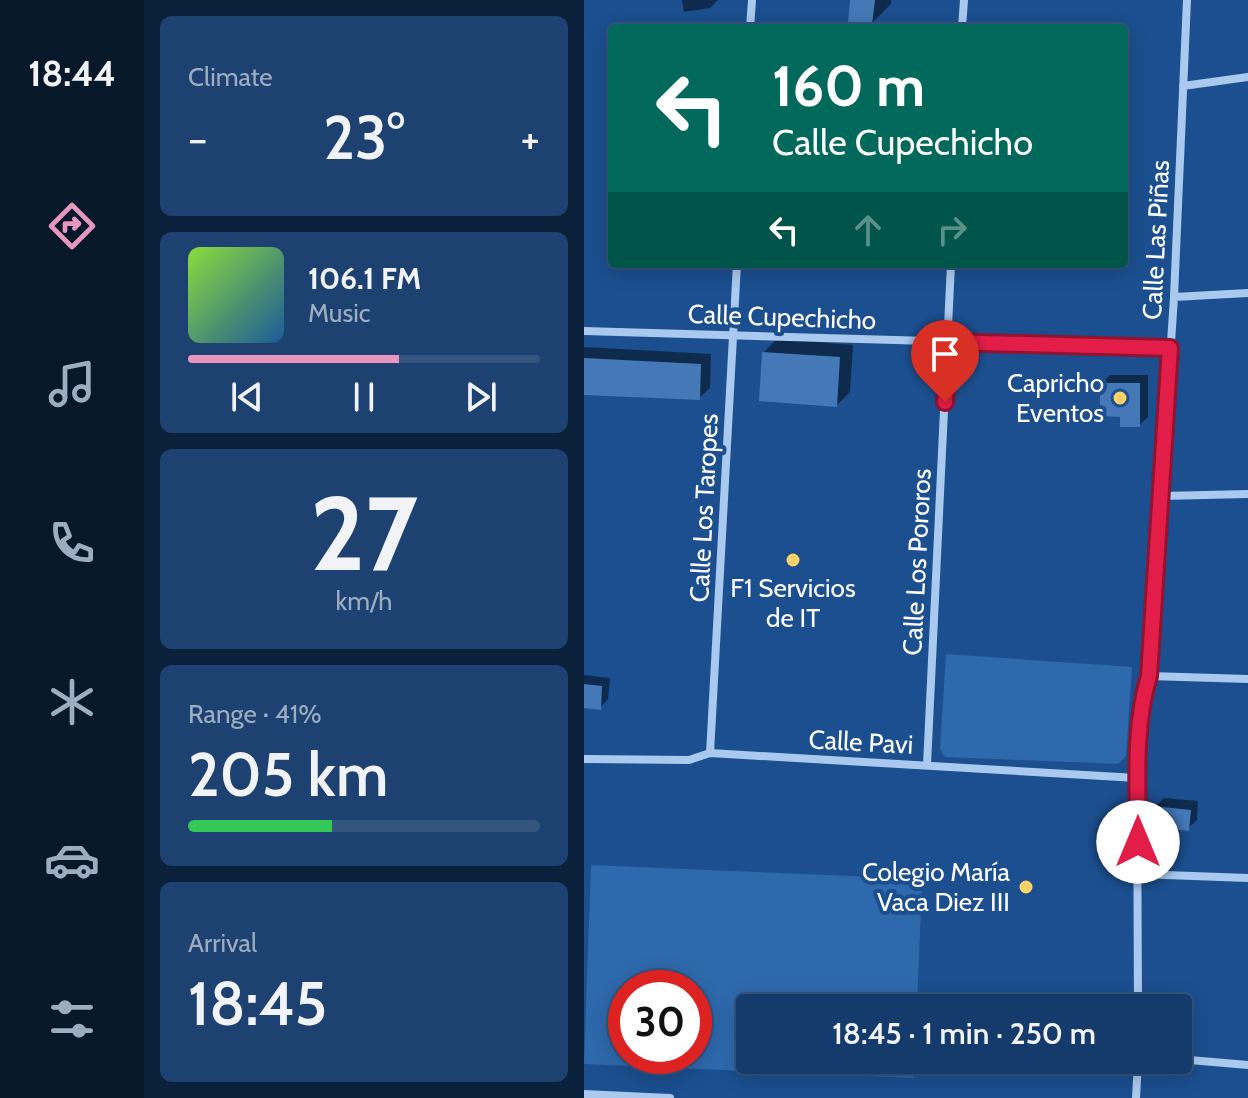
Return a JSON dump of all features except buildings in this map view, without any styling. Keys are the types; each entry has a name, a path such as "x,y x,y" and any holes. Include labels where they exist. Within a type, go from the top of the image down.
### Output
{"street":[{"path":"750,24 752,0"},
{"path":"962,24 964,0"},
{"name":"Calle Las Piñas","path":"1138,994 1137,778 1144,694 1149,676 1162,496 1187,0"},
{"path":"1183,86 1248,77"},
{"name":"Calle Los Taropes","path":"710,753 737,268"},
{"name":"Calle Los Pororos","path":"927,765 951,268"},
{"path":"1174,297 1248,293"},
{"name":"Calle Cupechicho","path":"584,331 1170,348"},
{"path":"1162,496 1248,494"},
{"path":"1149,676 1248,679"},
{"name":"Calle Pavi","path":"584,759 689,760 710,753 1137,778"},
{"path":"1138,874 1248,878"},
{"path":"1192,1060 1248,1065"},
{"path":"1136,1098 1137,1074"},
{"path":"584,1094 670,1098"}],"shaded area":[{"path":"946,654 1132,667 1126,756 1118,764 945,757 940,749"},
{"path":"591,865 922,879 918,994 736,994 736,1070 712,1069 712,970 608,970 608,1065 584,1064"},
{"path":"820,1074 914,1074 914,1078"}],"place":[{"name":"Capricho Eventos","path":"1120,398"},
{"name":"F1 Servicios de IT","path":"793,560"},
{"name":"Colegio María Vaca Diez III","path":"1026,887"}],"route":[{"path":"945,402 948,342 1170,348 1149,676 1144,694 1137,778 1138,842"}]}
